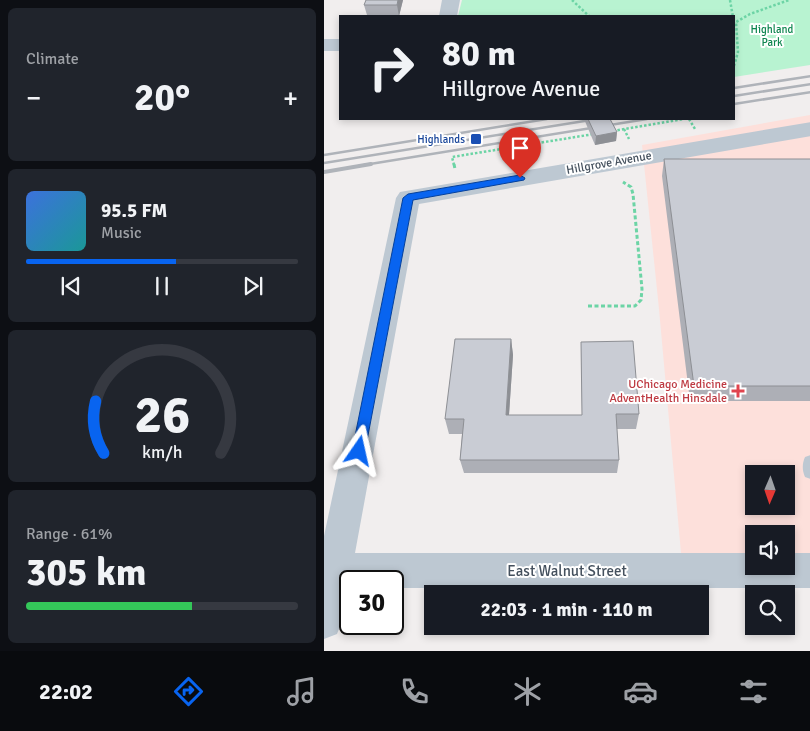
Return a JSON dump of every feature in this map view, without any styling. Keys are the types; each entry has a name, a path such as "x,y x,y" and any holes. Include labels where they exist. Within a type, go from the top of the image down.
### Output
{"street":[{"path":"448,15 451,0"},
{"path":"324,45 339,45"},
{"name":"Hillgrove Avenue","path":"329,571 408,198 810,129"},
{"name":"East Walnut Street","path":"329,571 810,570"},
{"path":"324,621 329,571"}],"lane":[{"path":"810,462 810,472"}],"path":[{"path":"572,0 588,15"},
{"path":"730,0 733,15"},
{"path":"735,62 738,52 735,23 750,14 789,0"},
{"path":"605,132 678,120"},
{"path":"690,120 697,132"},
{"path":"624,129 632,144"},
{"path":"453,161 452,157 596,133"},
{"path":"588,306 635,306 641,300 642,288 633,194 631,187 619,178"}],"shaded area":[{"name":"UChicago Medicine AdventHealth Hinsdale","path":"810,115 810,564 795,564 795,525 745,525 745,564 682,564 642,145"}],"green space":[{"name":"Highland Park","path":"462,0 810,0 810,65 735,77 735,15 458,15"}],"building":[{"path":"366,0 398,0 397,5 364,5"},
{"path":"588,120 611,120 617,132 596,136"},
{"path":"664,159 811,159 811,386 694,386"},
{"path":"455,339 511,339 506,415 582,415 581,342 633,341 639,414 616,414 619,460 460,460 464,419 445,419"}],"railway":[{"path":"735,88 811,76"},
{"path":"735,96 811,84"},
{"path":"735,104 811,92"},
{"path":"324,155 541,120"},
{"path":"324,163 591,120"},
{"path":"364,165 641,120"},
{"path":"324,172 371,164"}],"place":[{"name":"Highlands","path":"476,139"},
{"name":"UChicago Medicine AdventHealth Hinsdale","path":"738,391"}],"route":[{"path":"359,451 408,198 520,178"}]}
